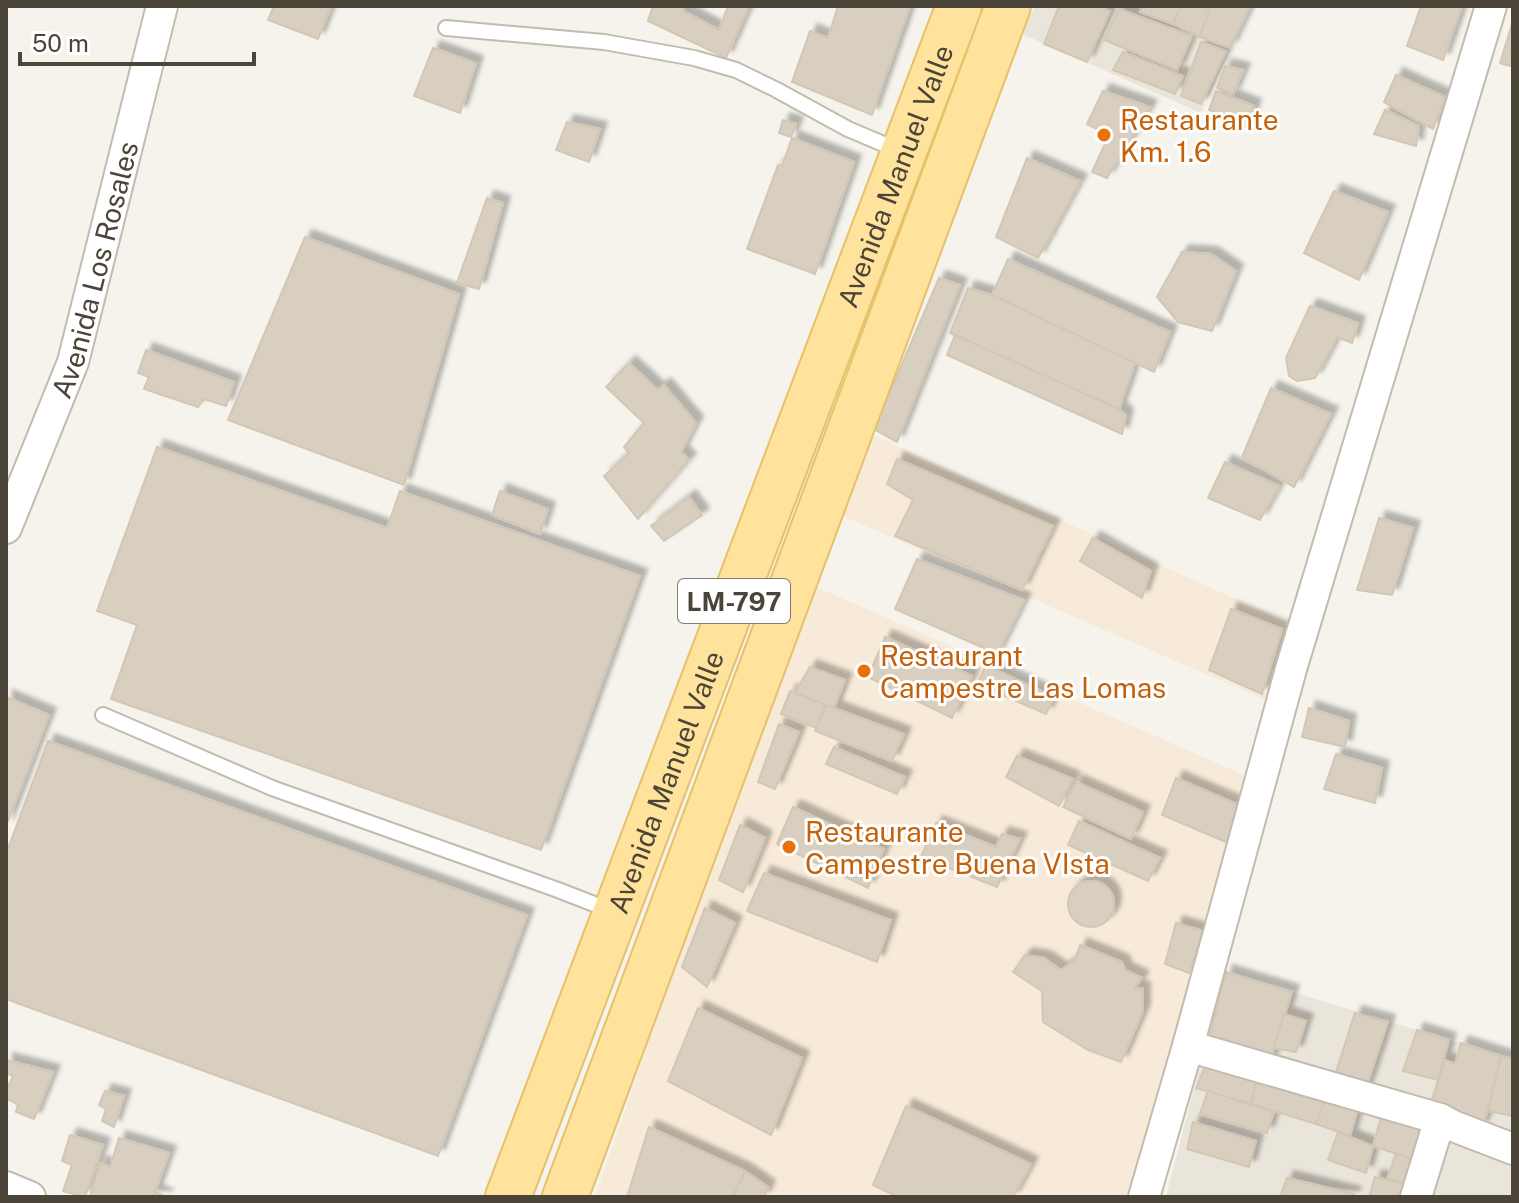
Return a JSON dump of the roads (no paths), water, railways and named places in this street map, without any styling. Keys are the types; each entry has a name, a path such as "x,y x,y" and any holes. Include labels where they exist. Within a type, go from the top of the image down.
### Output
{"main road":[{"name":"Avenida Manuel Valle","path":"508,1197 959,6"},
{"name":"Avenida Manuel Valle","path":"565,1197 1008,6"}],"street":[{"name":"Avenida Los Rosales","path":"6,528 73,362 162,6"},
{"path":"1144,1197 1291,669 1491,6"},
{"path":"1188,1046 1440,1119 1513,1149"},
{"path":"1416,1197 1440,1119"},
{"path":"6,1187 30,1197"}],"lane":[{"path":"446,28 604,42 694,58 736,70 848,129 904,153"},
{"path":"103,715 272,788 616,912"}],"place":[{"name":"Restaurante Km. 1.6","path":"1104,135"},
{"name":"Restaurant Campestre Las Lomas","path":"864,671"},
{"name":"Restaurante Campestre Buena VIsta","path":"789,847"}]}
